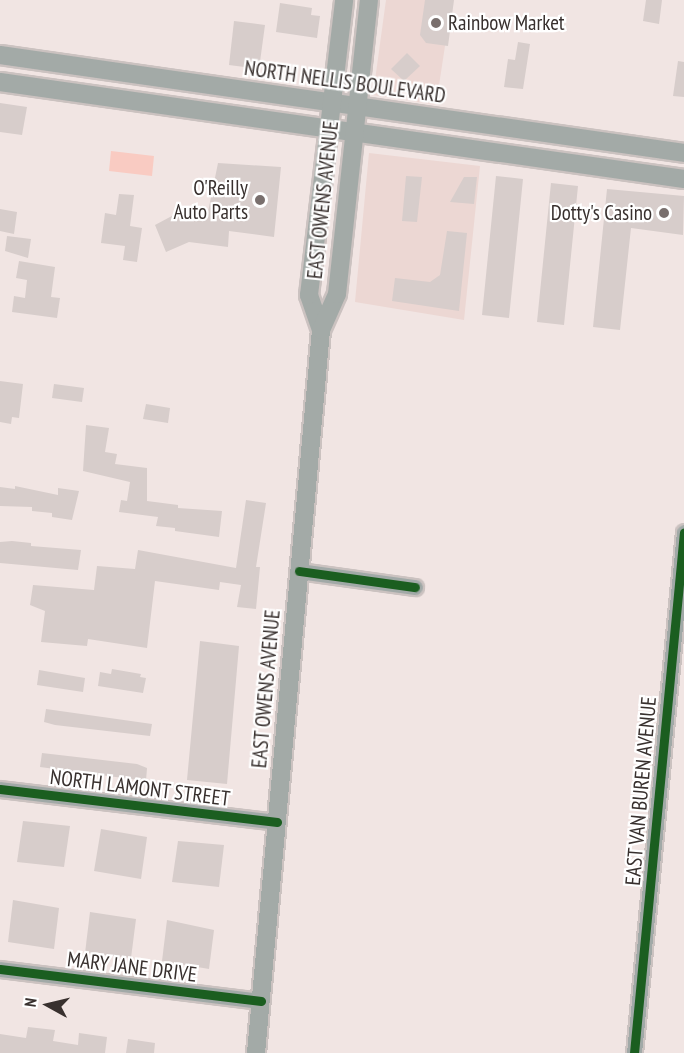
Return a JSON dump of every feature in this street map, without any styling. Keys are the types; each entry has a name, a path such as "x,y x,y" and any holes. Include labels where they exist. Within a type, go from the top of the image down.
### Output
{"main road":[{"name":"EAST OWENS AVENUE","path":"321,330 309,295 344,0"},
{"name":"EAST OWENS AVENUE","path":"256,1053 321,330 337,294 352,132 369,0"},
{"name":"NORTH NELLIS BOULEVARD","path":"0,55 684,153"},
{"path":"0,82 684,179"}],"street":[{"name":"EAST VAN BUREN AVENUE","path":"634,1053 684,532"},
{"path":"299,571 415,587"},
{"name":"NORTH LAMONT STREET","path":"0,789 277,822"},
{"name":"MARY JANE DRIVE","path":"0,969 261,1001"}],"shaded area":[{"path":"386,0 452,0 436,105 373,95"},
{"path":"111,151 154,156 152,176 109,171"},
{"path":"369,153 480,166 464,320 355,302"}],"building":[{"name":"Rainbow Market","path":"425,0 454,0 448,46 426,43 420,35"},
{"path":"646,0 662,0 659,24 643,21"},
{"path":"280,3 312,8 311,15 320,16 317,38 276,32"},
{"path":"234,21 265,25 259,69 229,65"},
{"path":"518,42 530,44 523,89 504,87 508,59 515,60"},
{"path":"407,53 420,66 404,81 391,69"},
{"path":"678,61 684,62 684,97 673,96"},
{"path":"0,103 27,107 22,135 0,132"},
{"path":"218,163 281,167 274,237 229,231 228,247 189,242 166,252 155,225 185,209 208,212"},
{"path":"406,176 422,177 417,222 402,221"},
{"path":"496,176 523,179 509,318 482,315"},
{"path":"464,177 477,177 474,204 450,202"},
{"path":"551,183 578,186 564,325 537,322"},
{"path":"607,189 684,196 683,235 631,228 620,330 593,327"},
{"path":"119,194 134,195 130,226 142,228 137,262 123,260 125,246 101,243 105,213 116,215"},
{"path":"0,209 17,212 14,234 0,231"},
{"path":"447,231 467,233 459,311 392,301 395,278 430,282 440,275"},
{"path":"7,236 31,239 28,258 5,251"},
{"path":"19,261 55,267 51,297 60,298 57,318 12,312 14,296 25,298 27,280 16,278"},
{"path":"0,381 23,384 19,418 12,417 11,424 0,422"},
{"path":"54,384 84,388 82,402 52,398"},
{"path":"146,404 170,408 168,423 143,419"},
{"path":"86,425 109,428 105,452 117,454 115,464 147,468 147,501 178,505 178,508 222,511 219,537 175,531 175,528 156,526 158,517 119,512 121,500 127,501 130,482 83,471"},
{"path":"15,486 58,495 58,488 79,491 72,520 52,517 52,513 32,511 32,507 0,506 0,487 15,489"},
{"path":"246,500 266,503 256,567 260,567 256,609 237,607 241,585 220,582 219,590 155,581 147,648 88,639 87,646 41,642 45,611 30,605 33,585 94,590 97,566 135,569 138,550 236,568"},
{"path":"0,542 31,543 31,546 81,550 78,570 0,563"},
{"path":"200,641 239,646 227,784 187,780"},
{"path":"112,669 141,674 140,677 146,678 143,693 98,686 100,672 111,674"},
{"path":"39,670 85,678 83,692 37,685"},
{"path":"46,709 152,724 150,736 55,725 44,722"},
{"path":"42,753 137,764 147,768 146,781 40,767"},
{"path":"23,821 70,826 64,867 17,862"},
{"path":"101,829 147,837 141,879 94,871"},
{"path":"178,841 224,845 219,887 172,882"},
{"path":"13,900 59,908 54,949 8,942"},
{"path":"90,912 136,919 131,958 85,953"},
{"path":"167,920 214,930 209,969 162,961"},
{"path":"28,1027 55,1030 53,1041 78,1045 79,1033 107,1037 105,1053 0,1053 0,1034 26,1038"},
{"path":"128,1039 155,1043 154,1053 126,1053"}],"cycle path":[{"path":"634,1053 684,532"},
{"path":"299,571 415,587"},
{"path":"0,789 277,822"},
{"path":"0,969 261,1001"}],"place":[{"name":"Rainbow Market","path":"436,23"},
{"name":"O'Reilly Auto Parts","path":"260,200"},
{"name":"Dotty's Casino","path":"664,213"}]}
